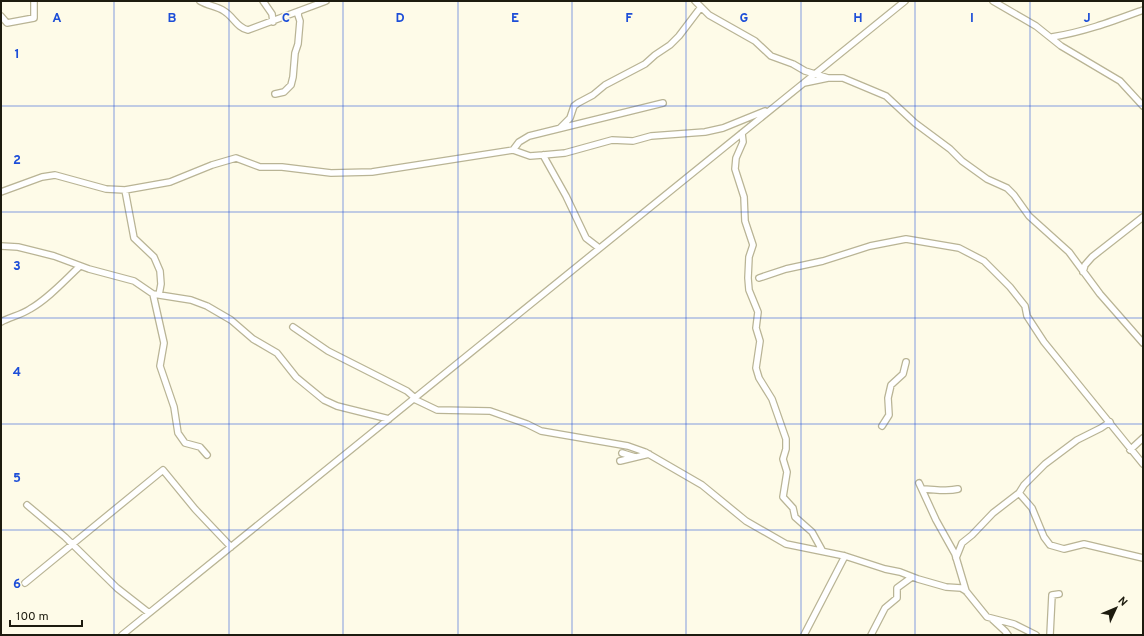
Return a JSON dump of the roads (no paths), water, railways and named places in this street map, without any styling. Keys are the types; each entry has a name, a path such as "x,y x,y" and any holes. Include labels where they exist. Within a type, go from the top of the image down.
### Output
{"street":[{"path":"1,16 7,23 34,18 34,1"},
{"path":"200,1 212,7 224,10 246,30 273,22 326,1"},
{"path":"263,1 272,14 273,22"},
{"path":"695,1 709,15 755,41 771,56 808,72 828,78"},
{"path":"122,635 905,1"},
{"path":"993,1 1052,37 1066,49 1120,81 1143,106"},
{"path":"560,128 570,118 574,106 578,102 593,95 605,85 645,64 670,45 701,7"},
{"path":"1052,37 1102,26 1115,19 1143,10"},
{"path":"275,94 284,92 293,79 300,21 299,11"},
{"path":"272,14 280,18"},
{"path":"808,72 808,79"},
{"path":"802,84 828,78 843,78 886,96 915,123 950,149 962,162 986,178 1007,188 1029,216 1069,252 1100,294 1143,343"},
{"path":"513,150 519,142 529,136 663,103"},
{"path":"1,192 42,177 55,175 101,188 125,190 170,182 232,158 260,167 282,167 330,173 372,172 513,150 530,156 565,153 612,140 633,141 651,136 705,132 723,128 770,110"},
{"path":"742,133 742,142 736,158 734,169 744,197 745,221 753,245 749,257 748,278 749,290 758,312 756,328 760,341 757,370 772,399 786,439 786,449 783,459 787,472 783,497 793,508 796,517 812,532 822,550"},
{"path":"543,155 566,196 586,238 600,248"},
{"path":"125,190 134,238 154,257 160,271 161,284 156,294 164,343 160,366 174,407 178,433 185,443 200,447 207,455"},
{"path":"1083,272 1085,265 1092,257 1143,217"},
{"path":"759,278 786,269 823,261 870,246 906,239 959,248 984,261 1010,288 1025,306 1027,316 1044,342 1110,422 1130,450 1143,464"},
{"path":"1,246 38,252 115,277 134,281 156,294 191,300 217,311 231,320 253,339 277,353 296,377 324,400 337,406 389,419"},
{"path":"1,322 12,316 27,311 41,302 80,266"},
{"path":"292,327 328,351 402,388 414,398 437,410 490,411 527,424 541,431 628,446 649,454 702,485 746,521 789,545 822,550 881,568 900,572 946,587 961,588 966,591"},
{"path":"882,426 889,415 888,398 891,385 904,372 906,362"},
{"path":"956,558 962,543 972,535 993,512 1019,492 1045,464 1084,435 1101,428 1110,422"},
{"path":"1130,450 1143,438"},
{"path":"622,453 635,458"},
{"path":"620,461 649,454"},
{"path":"25,583 163,470 195,509 231,547"},
{"path":"958,489 947,491 920,486 956,558 966,591 983,613 1008,635"},
{"path":"1019,492 1032,508 1044,537 1050,545 1064,550 1084,544 1143,558"},
{"path":"27,505 66,537 72,545 117,588 149,613"},
{"path":"804,635 845,556"},
{"path":"872,635 885,608 897,598 897,588 912,577"},
{"path":"1050,635 1052,615 1051,598 1052,595 1059,594"},
{"path":"991,619 1014,624 1036,635"}]}
